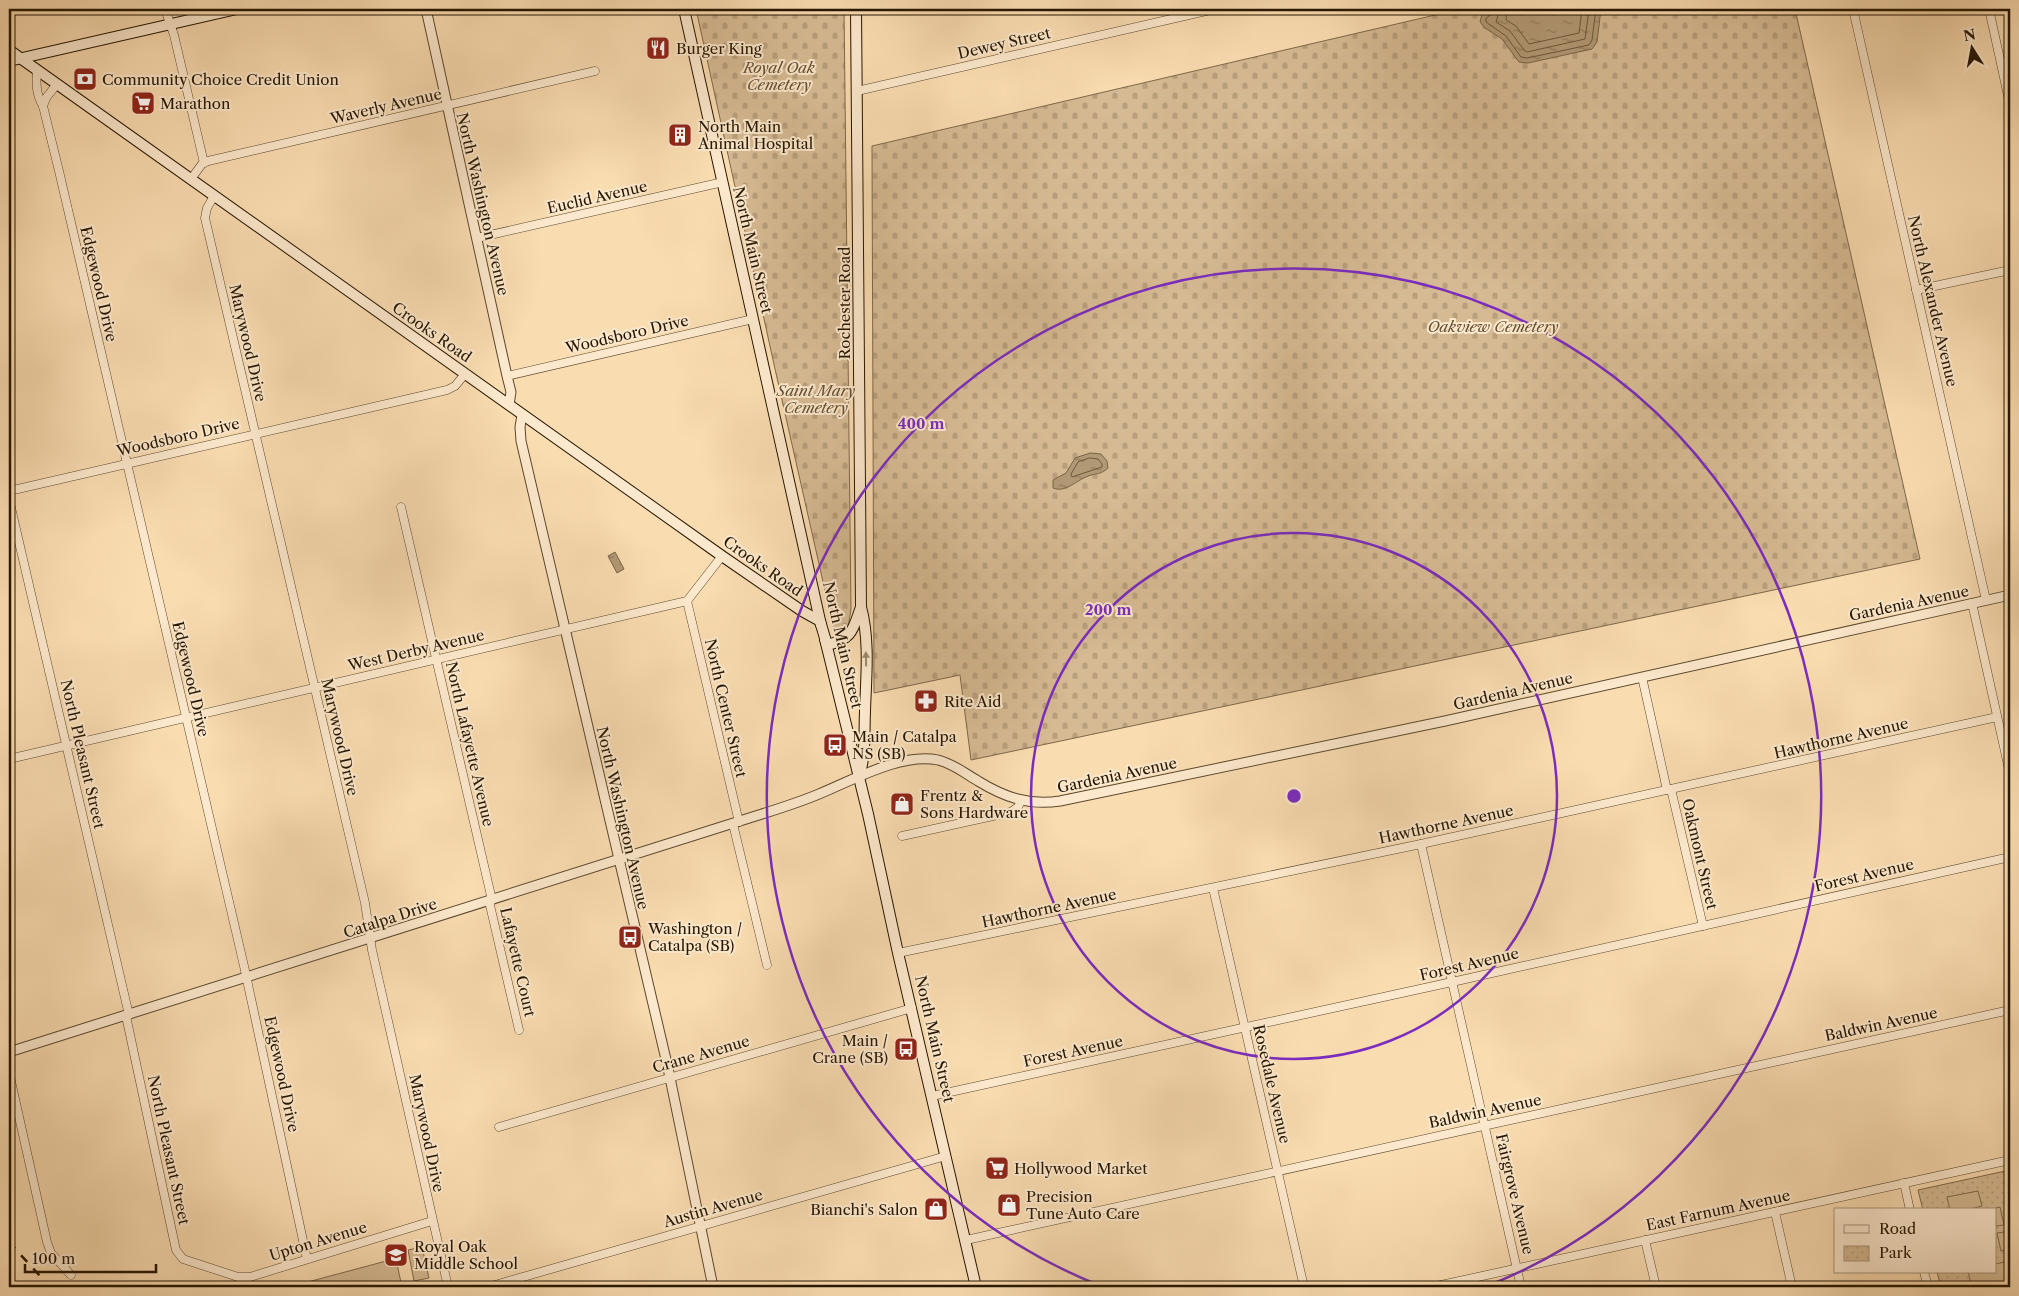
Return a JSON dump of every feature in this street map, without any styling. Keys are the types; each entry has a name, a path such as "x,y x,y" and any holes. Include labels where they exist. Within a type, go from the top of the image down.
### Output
{"main road":[{"path":"9,61 236,9"},
{"name":"North Main Street","path":"684,9 820,621"},
{"name":"Rochester Road","path":"827,645 843,641 851,633 862,607 856,9"},
{"name":"Crooks Road","path":"9,50 722,556 802,611 820,621"},
{"path":"859,777 865,756 865,619 862,607"},
{"path":"820,621 827,645"},
{"name":"North Main Street","path":"827,645 976,1287"}],"street":[{"path":"165,9 204,163 191,179"},
{"name":"North Washington Avenue","path":"426,9 508,376 509,405"},
{"name":"Dewey Street","path":"857,92 1215,9"},
{"name":"North Alexander Avenue","path":"1853,9 1986,600"},
{"path":"1989,9 2010,105"},
{"name":"Edgewood Drive","path":"37,70 36,84 39,100 43,106 246,977 307,1259"},
{"name":"Waverly Avenue","path":"204,163 595,71"},
{"path":"43,106 46,98 57,84"},
{"name":"Euclid Avenue","path":"477,238 723,182"},
{"name":"Marywood Drive","path":"214,196 206,208 206,218 365,903 372,950 448,1287"},
{"path":"1916,290 2010,270"},
{"name":"Woodsboro Drive","path":"508,376 754,320"},
{"name":"Woodsboro Drive","path":"9,491 447,390 455,386 465,374"},
{"name":"North Washington Avenue","path":"522,415 520,427 522,441 670,1078 713,1287"},
{"name":"North Pleasant Street","path":"9,499 127,1015 176,1250 178,1255 184,1259 212,1268"},
{"name":"North Lafayette Avenue","path":"401,507 490,900"},
{"path":"687,601 722,556"},
{"name":"Gardenia Avenue","path":"780,808 886,766 920,760 936,760 958,767 977,781 1008,797 1021,801 1060,802 1445,721 2010,595"},
{"name":"West Derby Avenue","path":"9,759 687,601"},
{"name":"North Center Street","path":"687,601 767,965"},
{"path":"1972,603 2010,774"},
{"name":"Oakmont Street","path":"1642,676 1703,926"},
{"name":"Hawthorne Avenue","path":"898,953 1421,844 1997,717"},
{"path":"902,836 1011,812 1018,807 1021,801"},
{"name":"Catalpa Drive","path":"9,1052 780,808"},
{"name":"Fairgrove Avenue","path":"1421,844 1521,1287"},
{"name":"Forest Avenue","path":"932,1096 2010,857"},
{"name":"Rosedale Avenue","path":"1213,888 1304,1287"},
{"name":"Lafayette Court","path":"490,900 519,1030"},
{"name":"Crane Avenue","path":"499,1127 912,1008"},
{"name":"Baldwin Avenue","path":"966,1240 2010,1010"},
{"path":"9,1072 47,1242 51,1253 71,1276"},
{"name":"Austin Avenue","path":"488,1287 946,1156"},
{"name":"East Farnum Avenue","path":"1432,1287 2010,1160"},
{"path":"1904,1183 1910,1208"},
{"path":"1774,1212 1792,1287"},
{"name":"Upton Avenue","path":"212,1268 244,1278 432,1221"},
{"path":"1645,1240 1656,1287"},
{"path":"1925,1274 1928,1287"}],"green space":[{"name":"Royal Oak Cemetery","path":"696,9 844,9 851,609 848,628 837,630 833,626"},
{"name":"Oakview Cemetery","path":"1461,9 1795,9 1920,559 971,760 960,675 874,693 872,146"},
{"path":"2010,1170 2010,1287 1941,1287 1938,1274 1996,1274 1996,1208 1922,1208 1918,1190"},
{"path":"1978,1191 1982,1206 1974,1208 1950,1208 1947,1197"},
{"path":"2000,1207 2004,1225 1996,1226 1996,1208"},
{"path":"2005,1232 2009,1249 2001,1251 1997,1233"},
{"path":"422,1247 429,1278 414,1281 408,1250"},
{"path":"390,1260 397,1264 402,1287 289,1287"},
{"path":"2010,1261 2010,1287 1972,1287 1969,1274 1996,1274 1996,1264"}],"water":[{"path":"1494,9 1601,9 1597,42 1592,49 1528,63 1519,62 1502,39 1485,28 1480,22 1482,14"},
{"path":"1090,453 1101,454 1107,461 1108,468 1066,488 1053,488 1053,480 1066,473 1075,458"},
{"path":"615,552 624,569 617,573 608,556"}],"railway":[{"path":"9,1242 50,1287"}],"place":[{"name":"Burger King","path":"658,48"},
{"name":"Community Choice Credit Union","path":"85,79"},
{"name":"Marathon","path":"143,103"},
{"name":"North Main Animal Hospital","path":"680,135"},
{"name":"Rite Aid","path":"926,701"},
{"name":"Main / Catalpa NS (SB)","path":"835,745"},
{"name":"Frentz & Sons Hardware","path":"902,804"},
{"name":"Washington / Catalpa (SB)","path":"630,937"},
{"name":"Main / Crane (SB)","path":"906,1049"},
{"name":"Hollywood Market","path":"997,1168"},
{"name":"Precision Tune Auto Care","path":"1009,1205"},
{"name":"Bianchi's Salon","path":"936,1209"},
{"name":"Royal Oak Middle School","path":"396,1255"}],"park label":[{"name":"Saint Mary Cemetery","path":"816,398"}]}
